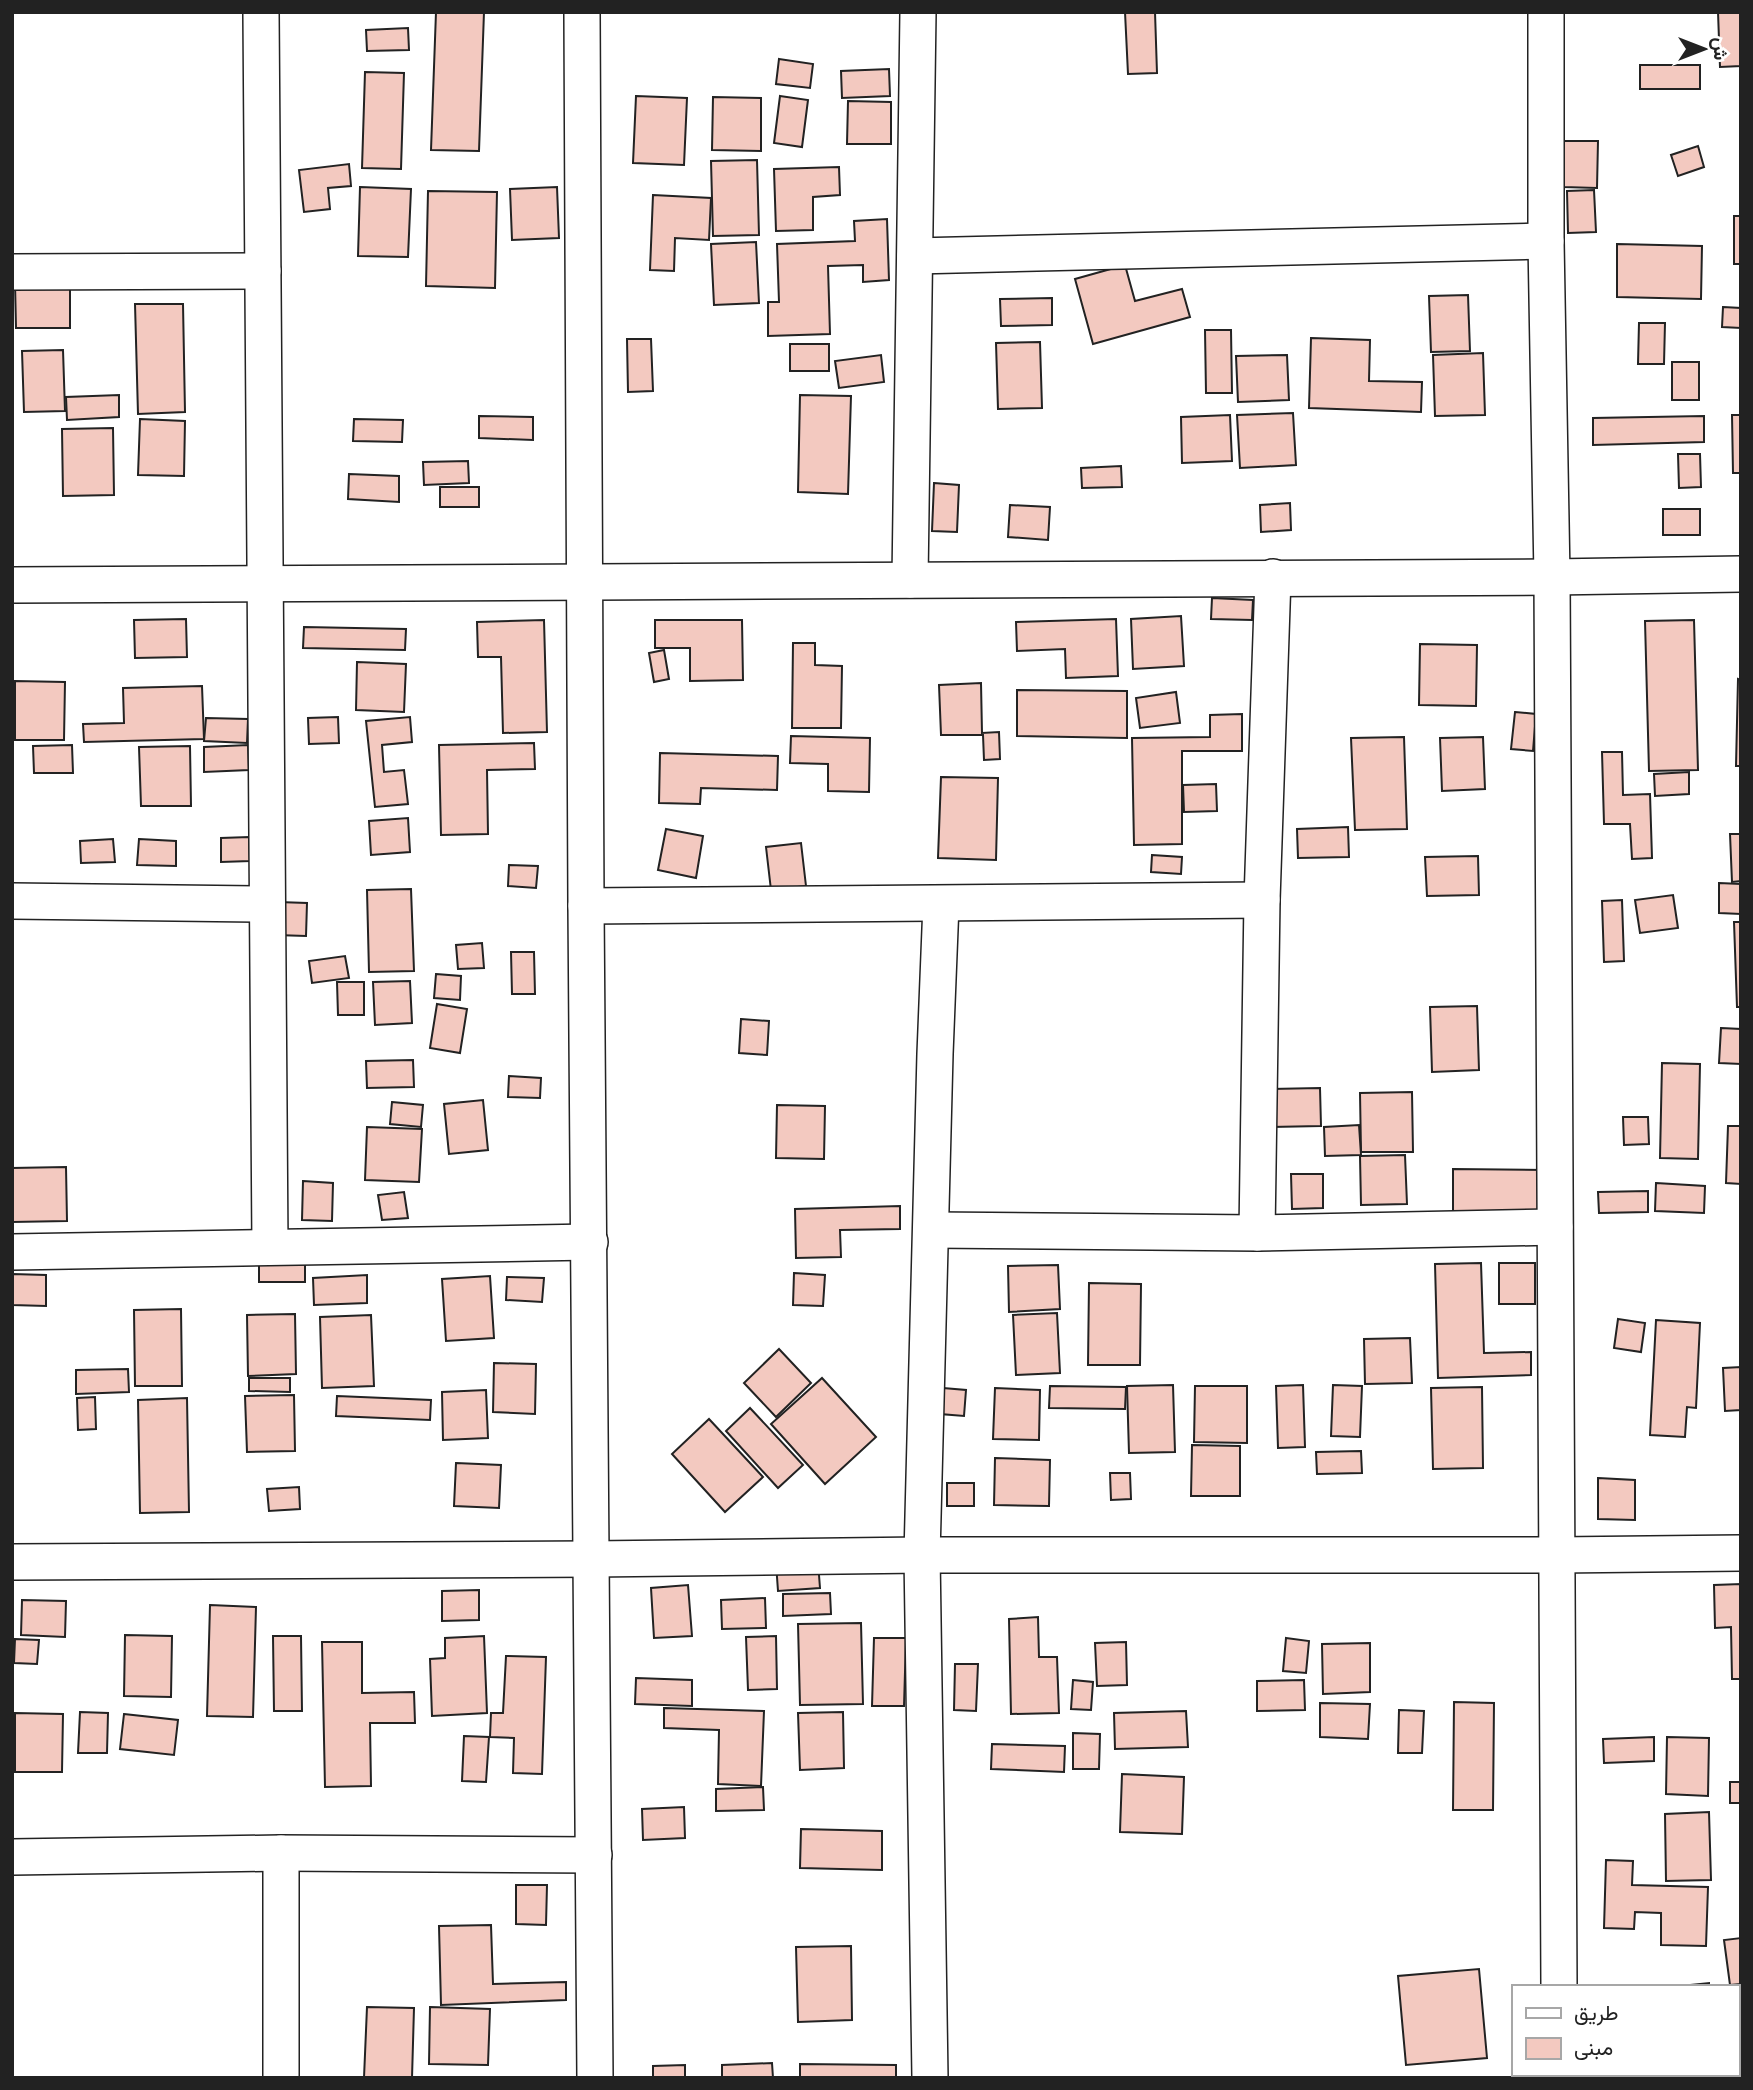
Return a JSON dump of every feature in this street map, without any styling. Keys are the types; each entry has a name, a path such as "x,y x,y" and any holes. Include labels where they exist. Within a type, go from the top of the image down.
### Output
{"street":[{"path":"261,12 270,1247"},
{"path":"582,12 595,2078"},
{"path":"910,580 918,12"},
{"path":"1546,12 1546,241 1552,577 1559,1985"},
{"path":"915,256 1546,241"},
{"path":"12,272 263,271"},
{"path":"12,585 1741,574"},
{"path":"1256,1233 1262,900 1273,577"},
{"path":"586,906 1262,900"},
{"path":"12,901 266,904"},
{"path":"930,2078 922,1555 941,904"},
{"path":"932,1230 1256,1233 1555,1227"},
{"path":"12,1252 590,1242"},
{"path":"12,1562 922,1555 1741,1553"},
{"path":"12,1857 281,1853 594,1855"},
{"path":"281,1853 281,2078"}],"building":[{"path":"436,12 484,12 479,151 431,150"},
{"path":"1125,12 1155,12 1157,73 1128,74"},
{"path":"1718,12 1741,12 1741,66 1720,67"},
{"path":"408,28 409,50 367,51 366,30"},
{"path":"779,59 813,64 810,88 776,84"},
{"path":"1640,65 1700,65 1700,89 1640,89"},
{"path":"889,69 890,96 842,98 841,71"},
{"path":"365,72 404,73 401,169 362,168"},
{"path":"636,96 687,98 684,165 633,163"},
{"path":"780,96 808,100 802,147 774,143"},
{"path":"713,97 761,98 761,151 712,150"},
{"path":"848,101 891,102 891,144 847,144"},
{"path":"1564,141 1598,141 1597,188 1563,187"},
{"path":"1698,146 1704,167 1678,176 1671,155"},
{"path":"757,160 759,235 713,236 711,161"},
{"path":"349,164 351,186 328,188 330,209 304,212 299,170"},
{"path":"839,167 840,195 813,197 813,230 776,231 774,169"},
{"path":"360,187 411,189 408,257 358,256"},
{"path":"557,187 559,238 512,240 510,189"},
{"path":"1594,190 1596,232 1568,233 1567,191"},
{"path":"428,191 497,192 495,288 426,286"},
{"path":"653,195 711,198 709,240 675,238 674,271 650,270"},
{"path":"1734,216 1741,216 1741,264 1734,264"},
{"path":"887,219 889,280 863,282 863,265 828,266 830,334 768,336 768,302 779,302 777,244 855,241 854,221"},
{"path":"756,242 759,303 714,305 711,244"},
{"path":"1617,244 1702,246 1701,299 1617,297"},
{"path":"1125,265 1135,301 1182,289 1190,317 1093,344 1075,279"},
{"path":"15,283 70,283 70,328 16,328"},
{"path":"1468,295 1470,351 1431,352 1429,296"},
{"path":"1052,298 1052,325 1001,326 1000,299"},
{"path":"135,304 183,304 185,412 138,414"},
{"path":"1723,307 1741,308 1741,328 1722,327"},
{"path":"1639,323 1665,323 1664,364 1638,364"},
{"path":"1205,330 1231,330 1232,393 1206,393"},
{"path":"1311,338 1370,340 1369,381 1422,382 1421,412 1309,408"},
{"path":"627,339 651,339 653,391 628,392"},
{"path":"1040,342 1042,408 998,409 996,343"},
{"path":"790,344 829,344 829,371 790,371"},
{"path":"63,350 65,411 24,412 22,351"},
{"path":"1483,353 1485,415 1435,416 1433,355"},
{"path":"881,355 884,382 839,388 835,361"},
{"path":"1287,355 1289,400 1238,402 1236,356"},
{"path":"1672,362 1699,362 1699,400 1672,400"},
{"path":"119,395 119,417 67,420 66,397"},
{"path":"800,395 851,396 848,494 798,492"},
{"path":"1293,413 1296,465 1240,468 1237,415"},
{"path":"1230,415 1232,461 1182,463 1181,417"},
{"path":"1732,415 1741,415 1741,473 1733,473"},
{"path":"479,416 533,417 533,440 479,438"},
{"path":"1704,416 1704,442 1593,445 1593,418"},
{"path":"140,419 185,421 184,476 138,475"},
{"path":"354,419 403,420 402,442 353,441"},
{"path":"113,428 114,495 63,496 62,429"},
{"path":"1678,454 1700,454 1701,487 1679,488"},
{"path":"468,461 469,483 424,485 423,462"},
{"path":"1121,466 1122,487 1082,488 1081,468"},
{"path":"349,474 399,476 399,502 348,499"},
{"path":"934,483 959,485 957,532 932,531"},
{"path":"440,487 479,487 479,507 440,507"},
{"path":"1290,503 1291,530 1261,532 1260,505"},
{"path":"1010,505 1050,507 1048,540 1008,537"},
{"path":"1663,509 1700,509 1700,535 1663,535"},
{"path":"1212,598 1253,600 1252,620 1211,619"},
{"path":"1181,616 1184,666 1133,669 1131,619"},
{"path":"186,619 187,657 135,658 134,620"},
{"path":"1116,619 1118,676 1066,678 1065,649 1017,651 1016,622"},
{"path":"544,620 547,732 503,733 501,657 478,657 477,622"},
{"path":"655,620 742,620 743,680 690,681 690,648 655,648"},
{"path":"1694,620 1698,770 1649,771 1645,621"},
{"path":"304,627 406,629 405,650 303,648"},
{"path":"793,643 815,643 815,665 842,666 841,728 792,728"},
{"path":"1420,644 1477,645 1476,706 1419,705"},
{"path":"664,650 669,679 654,682 649,653"},
{"path":"357,662 406,664 404,712 356,710"},
{"path":"1738,679 1741,680 1741,766 1736,766"},
{"path":"15,681 65,682 64,740 15,740"},
{"path":"981,683 982,733 999,732 1000,759 984,760 983,735 941,735 939,685"},
{"path":"202,686 204,739 84,742 83,724 124,723 123,688"},
{"path":"1017,690 1127,691 1127,738 1017,736"},
{"path":"1176,692 1180,723 1140,728 1136,698"},
{"path":"1515,712 1536,714 1533,751 1511,749"},
{"path":"1242,714 1242,751 1182,751 1182,844 1134,845 1132,738 1210,737 1210,715"},
{"path":"338,717 339,743 309,744 308,718"},
{"path":"410,717 412,742 382,745 384,772 404,770 408,804 375,807 366,721"},
{"path":"206,718 248,719 247,743 204,741"},
{"path":"791,736 870,738 869,792 828,791 828,764 790,763"},
{"path":"1404,737 1407,829 1355,830 1351,738"},
{"path":"1483,737 1485,789 1442,791 1440,738"},
{"path":"534,743 535,769 487,770 488,834 441,835 439,745"},
{"path":"72,745 73,773 34,773 33,746"},
{"path":"248,745 249,770 204,772 204,747"},
{"path":"190,746 191,806 141,806 139,747"},
{"path":"1602,752 1622,752 1623,795 1650,794 1652,858 1632,859 1630,824 1604,824"},
{"path":"660,753 778,756 777,790 701,788 700,804 659,803"},
{"path":"1689,772 1689,794 1655,796 1654,774"},
{"path":"941,777 998,778 996,860 938,858"},
{"path":"1216,784 1217,811 1184,812 1183,785"},
{"path":"408,818 410,852 371,855 369,821"},
{"path":"1348,827 1349,857 1298,858 1297,829"},
{"path":"666,829 703,836 696,878 658,870"},
{"path":"1730,834 1741,834 1741,881 1732,882"},
{"path":"249,837 250,861 221,862 221,838"},
{"path":"113,839 115,862 81,863 80,841"},
{"path":"139,839 176,841 176,866 137,865"},
{"path":"801,843 806,886 771,890 766,847"},
{"path":"1152,855 1182,857 1181,874 1151,872"},
{"path":"1478,856 1479,895 1427,896 1425,857"},
{"path":"509,865 538,866 536,888 508,886"},
{"path":"1719,883 1741,884 1741,914 1719,913"},
{"path":"411,889 414,971 369,972 367,890"},
{"path":"1673,895 1678,928 1640,933 1635,900"},
{"path":"1622,900 1624,961 1604,962 1602,901"},
{"path":"278,902 307,903 306,936 276,935"},
{"path":"1734,922 1741,922 1741,1007 1737,1007"},
{"path":"482,943 484,968 458,969 456,945"},
{"path":"511,952 534,952 535,994 512,994"},
{"path":"345,956 349,978 312,983 309,961"},
{"path":"436,974 461,976 460,1000 434,998"},
{"path":"410,981 412,1023 375,1025 373,982"},
{"path":"337,982 364,982 364,1015 338,1015"},
{"path":"437,1004 467,1009 460,1053 430,1048"},
{"path":"1477,1006 1479,1070 1432,1072 1430,1007"},
{"path":"741,1019 769,1021 767,1055 739,1053"},
{"path":"1721,1028 1741,1029 1741,1064 1719,1063"},
{"path":"413,1060 414,1087 367,1088 366,1061"},
{"path":"1662,1063 1700,1064 1698,1159 1660,1158"},
{"path":"509,1076 541,1078 540,1098 508,1097"},
{"path":"1320,1088 1321,1126 1270,1127 1270,1089"},
{"path":"1412,1092 1413,1152 1361,1152 1360,1093"},
{"path":"483,1100 488,1150 449,1154 444,1104"},
{"path":"392,1102 423,1105 421,1127 390,1124"},
{"path":"777,1105 825,1106 824,1159 776,1158"},
{"path":"1623,1117 1648,1117 1649,1144 1624,1145"},
{"path":"1359,1125 1361,1155 1325,1156 1324,1127"},
{"path":"1728,1126 1741,1126 1741,1184 1726,1183"},
{"path":"367,1127 422,1129 419,1182 365,1180"},
{"path":"1405,1155 1407,1204 1361,1205 1360,1156"},
{"path":"66,1167 67,1221 12,1222 12,1168"},
{"path":"1453,1169 1546,1170 1546,1225 1453,1223"},
{"path":"1291,1174 1323,1174 1323,1208 1292,1209"},
{"path":"303,1181 333,1183 332,1221 302,1220"},
{"path":"1656,1183 1705,1186 1704,1213 1655,1211"},
{"path":"1648,1191 1648,1212 1599,1213 1598,1192"},
{"path":"404,1192 408,1218 382,1220 378,1195"},
{"path":"900,1206 900,1229 840,1230 841,1257 796,1258 795,1209"},
{"path":"259,1256 305,1256 305,1282 259,1282"},
{"path":"1481,1263 1484,1353 1531,1352 1531,1375 1438,1378 1435,1264"},
{"path":"1499,1263 1535,1263 1535,1304 1499,1304"},
{"path":"1058,1265 1060,1309 1009,1312 1008,1266"},
{"path":"794,1273 825,1275 823,1306 793,1305"},
{"path":"12,1274 46,1275 46,1306 12,1305"},
{"path":"367,1275 367,1303 314,1305 313,1278"},
{"path":"490,1276 494,1338 446,1341 442,1279"},
{"path":"507,1277 544,1278 542,1302 506,1300"},
{"path":"1089,1283 1141,1284 1140,1365 1088,1365"},
{"path":"181,1309 182,1386 135,1386 134,1310"},
{"path":"1057,1313 1060,1373 1016,1375 1013,1315"},
{"path":"295,1314 296,1374 248,1376 247,1315"},
{"path":"371,1315 374,1386 322,1388 320,1317"},
{"path":"1618,1319 1645,1323 1641,1352 1614,1348"},
{"path":"1656,1320 1700,1323 1696,1408 1687,1407 1685,1437 1650,1435"},
{"path":"1410,1338 1412,1383 1365,1384 1364,1339"},
{"path":"779,1349 811,1383 776,1417 744,1383"},
{"path":"494,1363 536,1364 535,1414 493,1412"},
{"path":"1741,1367 1741,1410 1725,1411 1723,1368"},
{"path":"128,1369 129,1392 76,1394 76,1370"},
{"path":"249,1378 290,1378 290,1392 249,1391"},
{"path":"822,1378 876,1437 825,1484 771,1424"},
{"path":"1173,1385 1175,1452 1129,1453 1127,1386"},
{"path":"1303,1385 1305,1447 1278,1448 1276,1386"},
{"path":"1333,1385 1362,1386 1360,1437 1331,1436"},
{"path":"1050,1386 1126,1387 1125,1409 1049,1408"},
{"path":"1195,1386 1247,1386 1247,1443 1194,1442"},
{"path":"1482,1387 1483,1468 1433,1469 1431,1388"},
{"path":"943,1388 966,1390 964,1416 940,1414"},
{"path":"995,1388 1040,1390 1039,1440 993,1439"},
{"path":"486,1390 488,1438 443,1440 442,1392"},
{"path":"294,1395 295,1451 247,1452 245,1396"},
{"path":"337,1396 431,1400 430,1420 336,1416"},
{"path":"95,1397 96,1429 78,1430 77,1398"},
{"path":"187,1398 189,1512 140,1513 138,1400"},
{"path":"750,1408 803,1465 778,1488 726,1431"},
{"path":"709,1419 763,1477 725,1512 672,1454"},
{"path":"1192,1445 1240,1446 1240,1496 1191,1496"},
{"path":"1361,1451 1362,1473 1317,1474 1316,1452"},
{"path":"995,1458 1050,1460 1049,1506 994,1505"},
{"path":"456,1463 501,1465 499,1508 454,1506"},
{"path":"1110,1473 1130,1473 1131,1499 1111,1500"},
{"path":"1598,1478 1635,1480 1635,1520 1598,1519"},
{"path":"947,1483 974,1483 974,1506 947,1506"},
{"path":"299,1487 300,1509 269,1511 267,1489"},
{"path":"818,1562 820,1588 778,1591 776,1563"},
{"path":"1741,1584 1741,1679 1732,1679 1731,1627 1715,1628 1714,1585"},
{"path":"688,1585 692,1636 654,1638 651,1588"},
{"path":"479,1590 479,1620 442,1621 442,1591"},
{"path":"830,1593 831,1614 783,1616 783,1594"},
{"path":"765,1598 766,1628 722,1629 721,1600"},
{"path":"22,1600 66,1601 65,1637 21,1635"},
{"path":"210,1605 256,1607 253,1717 207,1716"},
{"path":"1038,1617 1039,1657 1057,1657 1059,1713 1011,1714 1009,1619"},
{"path":"861,1623 863,1704 800,1705 798,1624"},
{"path":"125,1635 172,1636 171,1697 124,1696"},
{"path":"273,1636 301,1636 302,1711 274,1711"},
{"path":"484,1636 487,1713 432,1716 430,1659 445,1658 445,1638"},
{"path":"776,1636 777,1689 748,1690 746,1637"},
{"path":"874,1638 906,1638 904,1706 872,1706"},
{"path":"1286,1638 1309,1641 1306,1673 1283,1671"},
{"path":"15,1639 39,1640 37,1664 14,1663"},
{"path":"322,1642 362,1642 362,1693 414,1692 415,1723 370,1723 371,1786 325,1787"},
{"path":"1126,1642 1127,1685 1097,1686 1095,1643"},
{"path":"1370,1643 1370,1692 1323,1694 1322,1644"},
{"path":"506,1656 546,1657 542,1774 513,1773 514,1738 490,1737 491,1713 503,1713"},
{"path":"955,1664 978,1664 976,1711 954,1710"},
{"path":"636,1678 692,1680 692,1706 635,1704"},
{"path":"1073,1680 1093,1682 1091,1710 1071,1709"},
{"path":"1304,1680 1305,1710 1257,1711 1257,1681"},
{"path":"1454,1702 1494,1703 1493,1810 1453,1810"},
{"path":"1320,1703 1370,1704 1368,1739 1320,1737"},
{"path":"664,1708 764,1711 761,1786 718,1784 719,1730 664,1728"},
{"path":"1399,1710 1424,1711 1422,1753 1398,1753"},
{"path":"1186,1711 1188,1747 1115,1749 1114,1713"},
{"path":"80,1712 108,1713 107,1753 78,1753"},
{"path":"843,1712 844,1768 800,1770 798,1713"},
{"path":"15,1713 63,1714 62,1772 15,1772"},
{"path":"124,1714 178,1720 174,1755 120,1749"},
{"path":"1073,1733 1100,1734 1099,1769 1073,1769"},
{"path":"464,1736 489,1737 486,1782 462,1781"},
{"path":"1654,1737 1654,1761 1604,1763 1603,1739"},
{"path":"1667,1737 1709,1738 1708,1796 1666,1794"},
{"path":"992,1744 1065,1746 1064,1772 991,1769"},
{"path":"1122,1774 1184,1777 1182,1834 1120,1832"},
{"path":"1730,1782 1741,1782 1741,1803 1730,1803"},
{"path":"763,1787 764,1810 716,1811 716,1789"},
{"path":"684,1807 685,1838 643,1840 642,1809"},
{"path":"1709,1812 1711,1880 1666,1881 1665,1814"},
{"path":"801,1829 882,1831 882,1870 800,1868"},
{"path":"1606,1860 1633,1861 1632,1885 1708,1887 1706,1946 1661,1945 1661,1913 1635,1912 1634,1929 1604,1928"},
{"path":"516,1885 547,1885 546,1925 516,1924"},
{"path":"491,1925 493,1984 566,1982 566,2000 441,2005 439,1926"},
{"path":"1741,1938 1741,1984 1730,1985 1724,1940"},
{"path":"851,1946 852,2020 798,2022 796,1947"},
{"path":"1479,1969 1487,2058 1406,2065 1398,1976"},
{"path":"367,2007 414,2008 412,2078 364,2078"},
{"path":"430,2007 490,2009 488,2065 429,2064"},
{"path":"1739,2034 1741,2034 1739,2057"},
{"path":"772,2063 773,2078 722,2078 722,2065"},
{"path":"800,2064 896,2065 896,2078 800,2078"},
{"path":"685,2065 685,2078 653,2078 653,2066"},
{"path":"1657,2076 1683,2076 1683,2078"}]}
